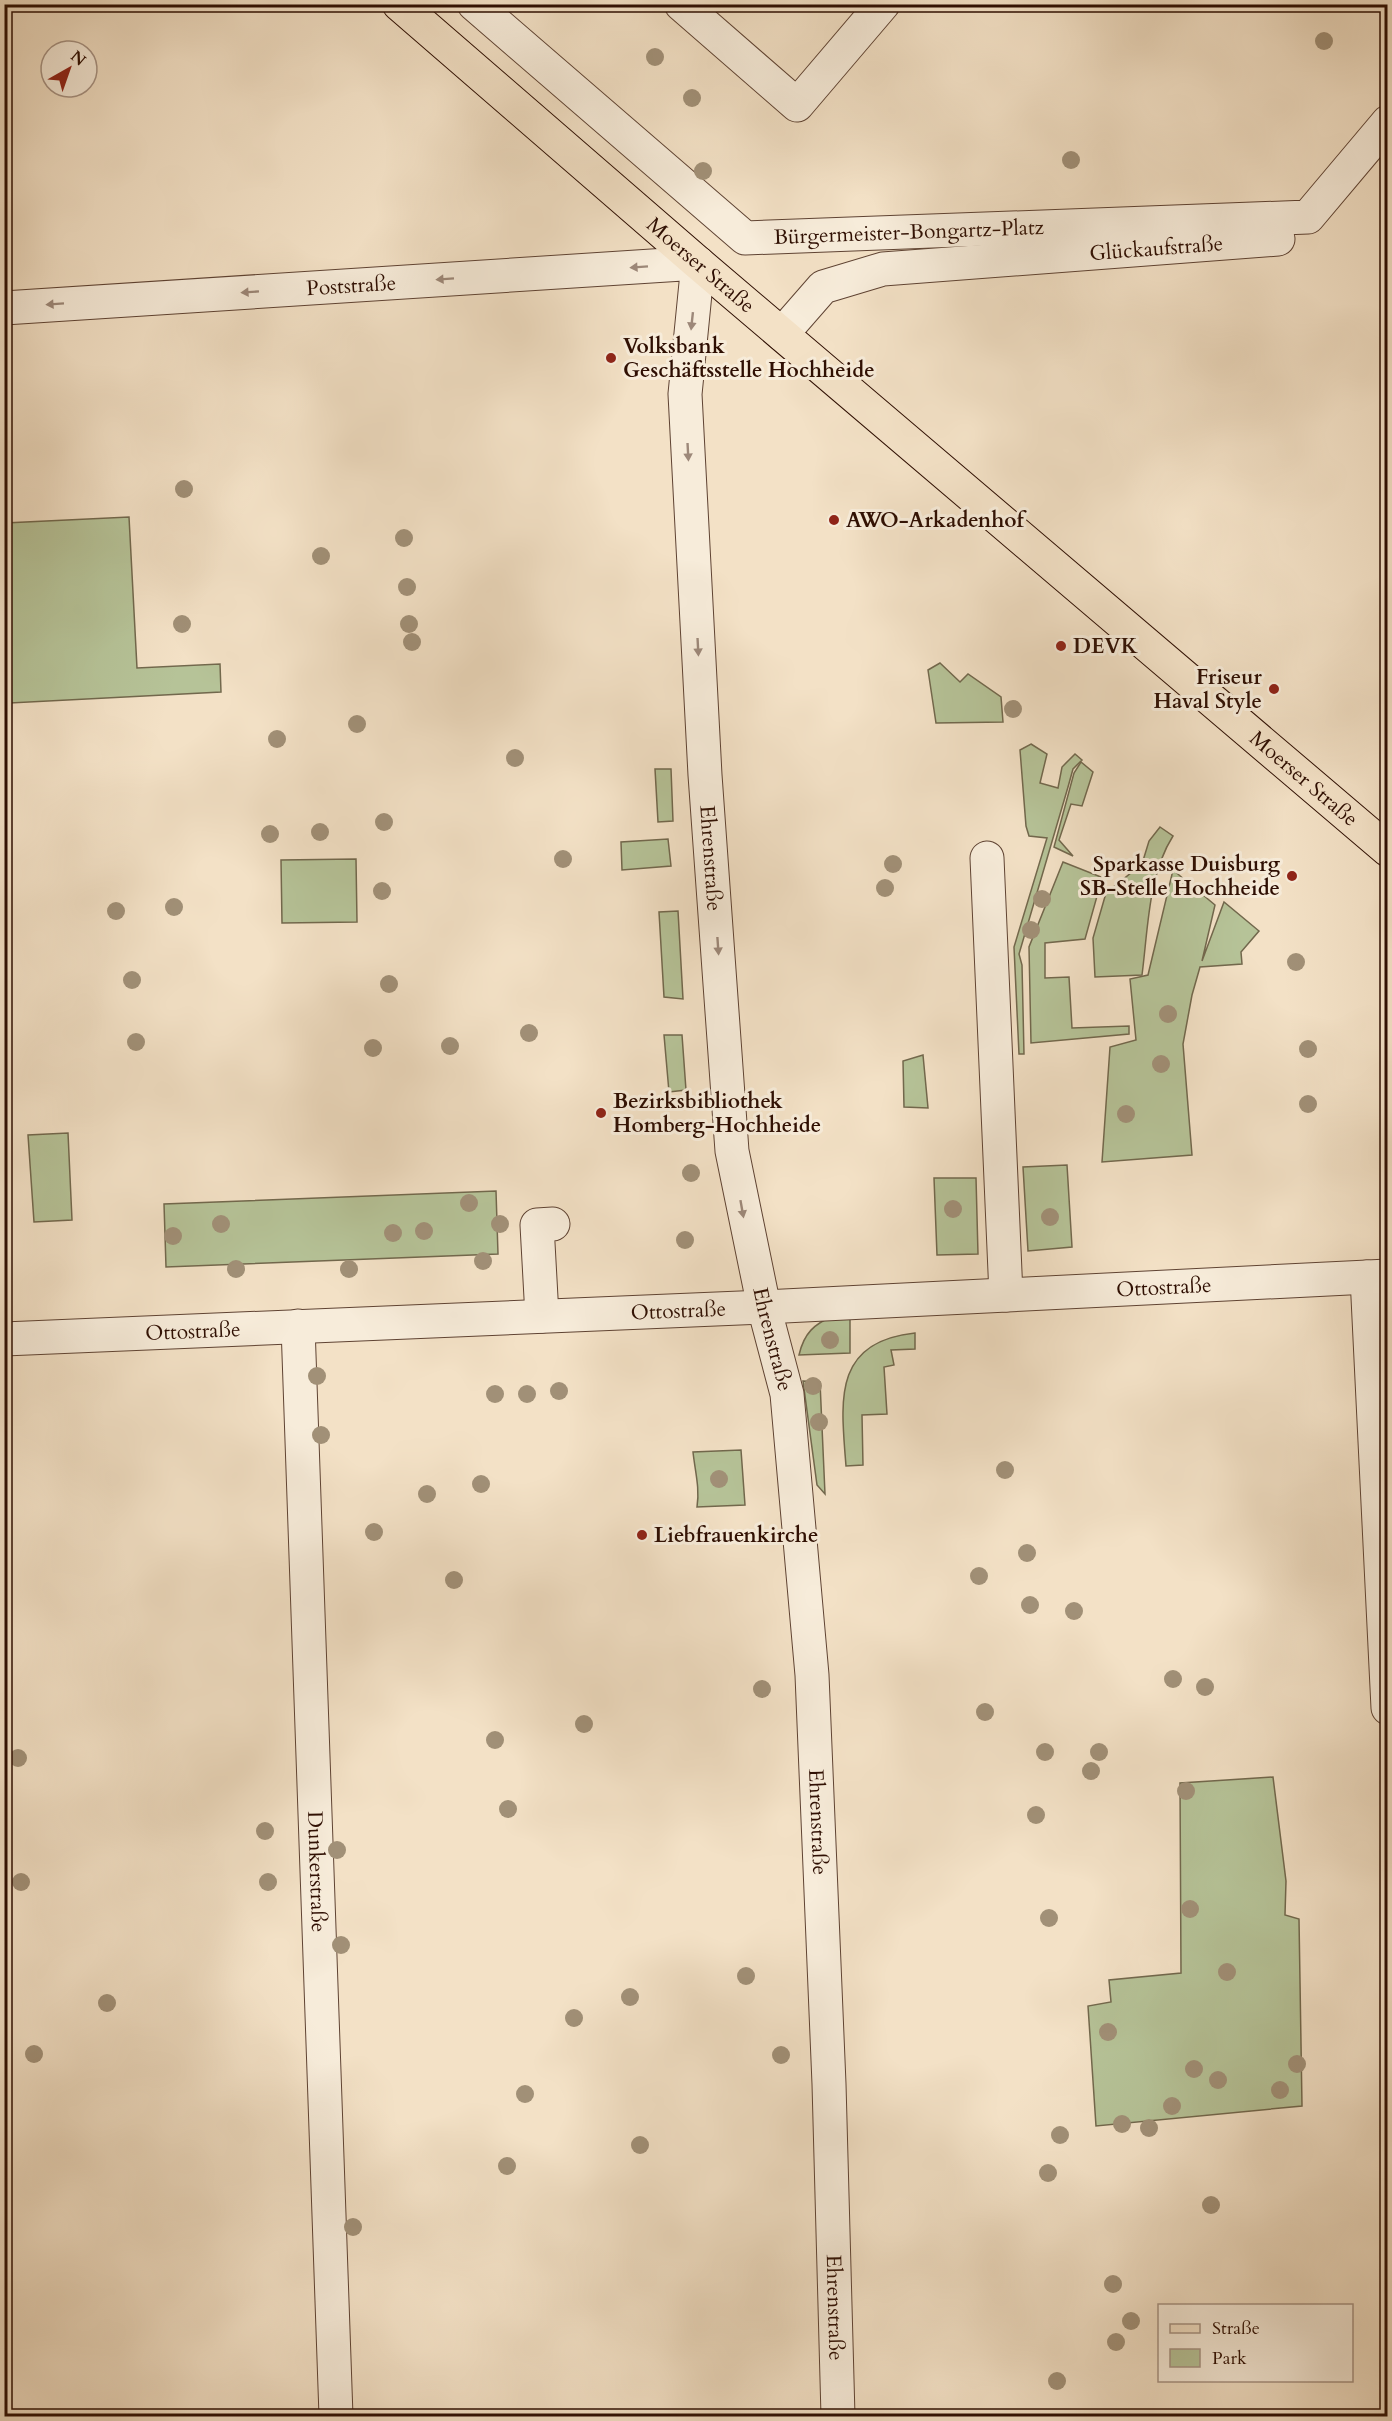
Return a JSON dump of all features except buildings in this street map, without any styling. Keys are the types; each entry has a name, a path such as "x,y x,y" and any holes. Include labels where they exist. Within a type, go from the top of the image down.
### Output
{"main road":[{"name":"Moerser Straße","path":"399,4 698,263 1388,850"}],"street":[{"name":"Bürgermeister-Bongartz-Platz","path":"474,4 745,238 880,231 1308,217 1388,122"},
{"path":"681,4 797,105 883,4"},
{"name":"Glückaufstraße","path":"782,334 823,287 883,268 1311,236 1388,145"},
{"path":"880,231 883,268"},
{"name":"Poststraße","path":"4,308 698,263"},
{"name":"Ehrenstraße","path":"698,263 685,394 705,775 732,1151 764,1307 787,1394 812,1675 830,2096 838,2416"},
{"path":"987,858 1006,1295"},
{"path":"542,1316 537,1225 553,1224"},
{"path":"1377,1276 1388,1708"},
{"name":"Ottostraße","path":"4,1339 764,1307 1377,1276"},
{"name":"Dunkerstraße","path":"298,1326 336,2416"}],"green space":[{"path":"129,517 137,668 220,664 221,692 10,703 5,598 5,523"},
{"path":"940,663 960,682 968,674 1001,697 1003,722 936,723 928,670"},
{"path":"1031,744 1047,754 1040,783 1058,788 1062,767 1075,754 1082,760 1073,769 1019,954 1022,965 1024,1054 1019,1054 1014,947 1047,838 1029,836 1026,826 1020,750"},
{"path":"1081,762 1093,772 1082,806 1071,804 1059,840 1073,856 1054,847 1074,773"},
{"path":"655,769 671,769 673,821 658,822"},
{"path":"1160,827 1173,836 1158,868 1154,885 1142,975 1095,977 1093,938 1106,893 1142,864 1149,841"},
{"path":"668,839 671,866 622,870 621,842"},
{"path":"356,859 357,922 282,923 281,860"},
{"path":"1063,862 1101,877 1101,882 1085,939 1045,943 1045,978 1069,977 1072,1028 1129,1026 1129,1034 1031,1043 1029,947"},
{"path":"1173,870 1215,905 1202,961 1224,902 1259,931 1241,952 1242,964 1200,967 1183,1044 1192,1155 1102,1162 1110,1047 1136,1040 1130,979 1148,975"},
{"path":"678,911 683,999 664,997 659,912"},
{"path":"664,1035 682,1035 686,1090 669,1092"},
{"path":"923,1055 928,1108 904,1107 903,1061"},
{"path":"68,1133 72,1220 34,1222 28,1135"},
{"path":"1067,1165 1072,1247 1028,1251 1023,1167"},
{"path":"934,1178 976,1178 978,1254 937,1255"},
{"path":"496,1191 498,1254 166,1267 164,1204"},
{"path":"835,1315 850,1318 850,1353 799,1355 811,1330"},
{"path":"915,1333 915,1349 891,1350 894,1365 884,1367 887,1414 862,1415 863,1465 846,1466 844,1398 855,1362 868,1348 888,1339"},
{"path":"803,1381 820,1382 825,1494 817,1485"},
{"path":"741,1450 745,1505 697,1507 698,1486 693,1452"},
{"path":"1273,1777 1286,1881 1285,1915 1299,1919 1302,2106 1096,2126 1088,2006 1111,2002 1109,1980 1181,1973 1180,1783"}],"place":[{"name":"Volksbank Geschäftsstelle Hochheide","path":"611,358"},
{"name":"AWO-Arkadenhof","path":"834,520"},
{"name":"DEVK","path":"1061,646"},
{"name":"Friseur Haval Style","path":"1274,689"},
{"name":"Sparkasse Duisburg SB-Stelle Hochheide","path":"1292,876"},
{"name":"Bezirksbibliothek Homberg-Hochheide","path":"601,1113"},
{"name":"Liebfrauenkirche","path":"642,1535"}]}
